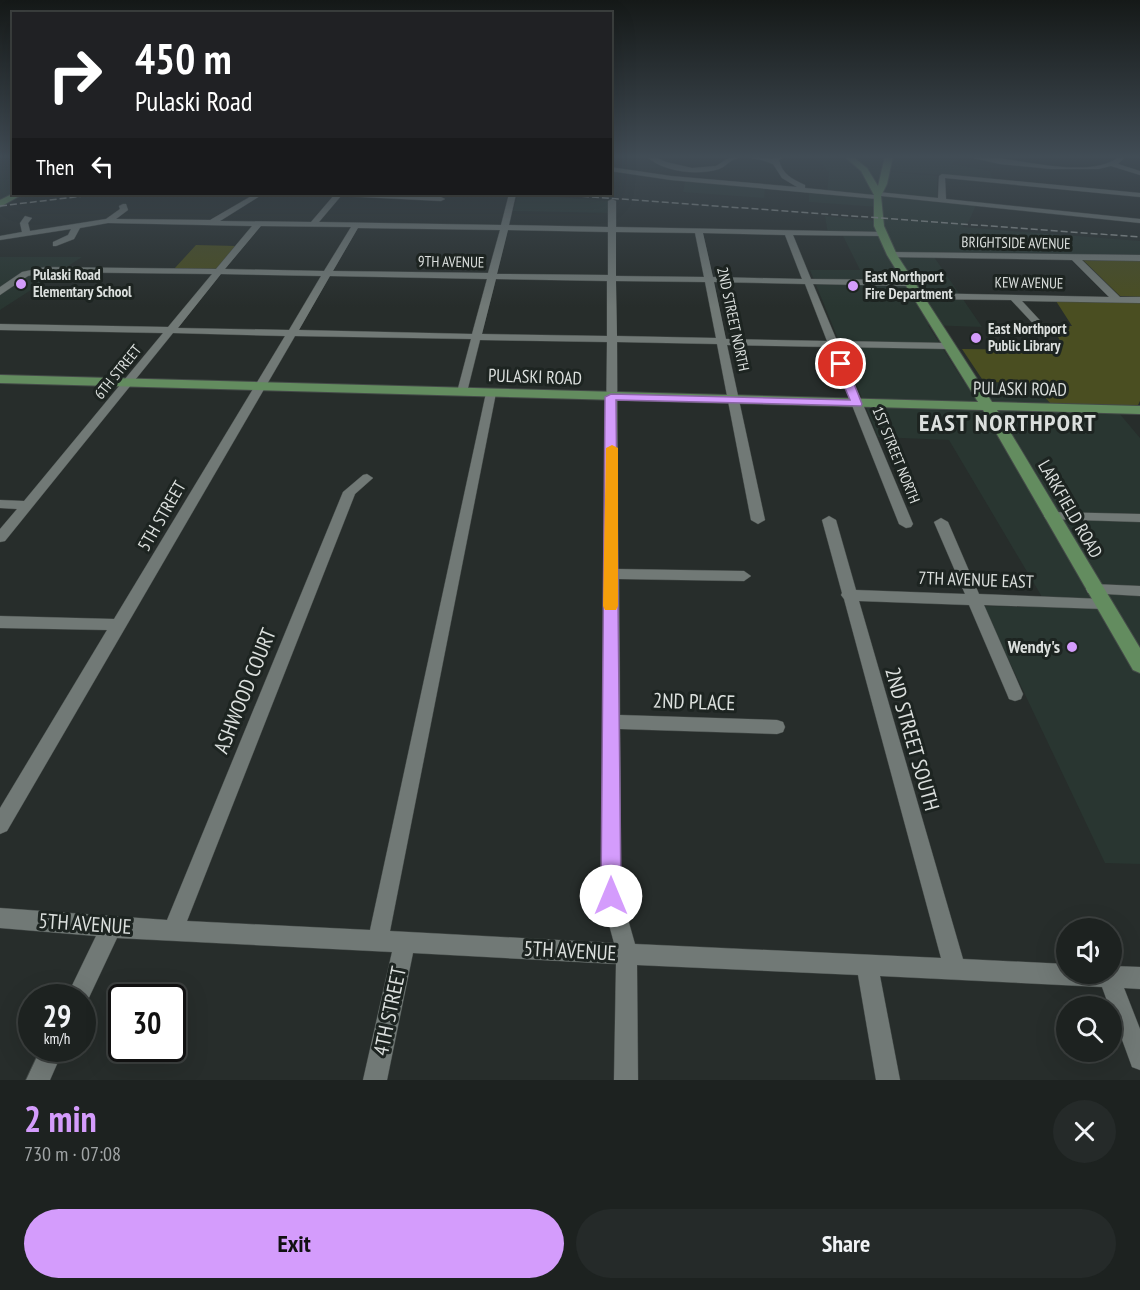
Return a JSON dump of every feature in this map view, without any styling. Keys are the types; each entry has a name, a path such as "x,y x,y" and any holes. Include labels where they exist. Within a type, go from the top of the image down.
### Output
{"main road":[{"name":"LARKFIELD ROAD","path":"877,206 881,234 892,255 988,406 1093,589 1140,665"},
{"name":"PULASKI ROAD","path":"0,379 1140,410"}],"street":[{"path":"108,221 124,210 123,206"},
{"path":"212,223 239,206"},
{"path":"313,225 328,206"},
{"path":"462,393 510,206"},
{"path":"612,206 611,896 627,954 626,1080"},
{"path":"1002,206 1140,221"},
{"path":"26,232 24,223 28,218"},
{"path":"0,238 26,232 108,221 881,234"},
{"name":"6TH STREET","path":"0,538 258,224"},
{"path":"56,244 71,237 77,225"},
{"name":"5TH STREET","path":"0,825 356,225"},
{"name":"2ND STREET NORTH","path":"699,231 758,520"},
{"name":"1ST STREET NORTH","path":"788,232 906,524"},
{"name":"BRIGHTSIDE AVENUE","path":"892,255 1140,258"},
{"path":"1074,257 1117,299"},
{"name":"9TH AVENUE","path":"0,292 20,274 39,269 909,284"},
{"name":"KEW AVENUE","path":"917,296 1140,300"},
{"path":"1014,298 1043,329"},
{"path":"0,327 948,346"},
{"path":"378,941 490,393"},
{"name":"ASHWOOD COURT","path":"173,929 349,492 367,478"},
{"path":"0,504 28,505"},
{"path":"1051,516 1140,518"},
{"name":"2ND STREET SOUTH","path":"829,520 848,595 955,969"},
{"path":"941,522 1015,694"},
{"path":"610,574 744,576"},
{"path":"1093,589 1140,591"},
{"name":"7TH AVENUE EAST","path":"848,595 1103,604"},
{"path":"0,622 119,625"},
{"name":"2ND PLACE","path":"611,722 777,727"},
{"name":"5TH AVENUE","path":"0,918 111,927 1056,974"},
{"path":"84,984 111,927"},
{"name":"4TH STREET","path":"375,1080 405,941"},
{"path":"867,966 888,1080"},
{"name":"5TH AVENUE","path":"1122,977 1140,978"},
{"path":"1112,984 1140,1059"},
{"path":"38,1080 46,1062"}],"shaded area":[{"path":"514,206 610,206 610,213 513,211"},
{"path":"870,206 975,206 969,221 962,227 1140,241 1140,256 932,254 982,327 928,325 964,382 1032,383 1058,412 1119,413 1140,438 1140,864 1105,863 983,606 1048,607 949,440 878,437 810,270 860,270 842,234 828,234 825,216 879,221 878,207"},
{"name":"Pulaski Road Elementary School","path":"0,257 82,257 0,310"}],"green space":[{"path":"196,245 237,246 219,269 174,269"},
{"path":"1083,260 1140,261 1140,297 1120,296"},
{"path":"1056,301 1140,302 1140,401 1137,407 1050,403 1032,383 984,382 962,349 1032,350 1033,346 1063,346 1052,326 1072,326"}],"railway":[{"path":"722,206 1140,237"}],"slow traffic":[{"path":"610,606 612,448"}],"place":[{"name":"Pulaski Road Elementary School","path":"21,284"},
{"name":"East Northport Fire Department","path":"853,286"},
{"name":"East Northport Public Library","path":"976,338"},
{"name":"Wendy's","path":"1072,647"}],"district":[{"name":"EAST NORTHPORT","path":"1008,423"}],"route":[{"path":"611,896 611,397 857,404 841,364"}]}
